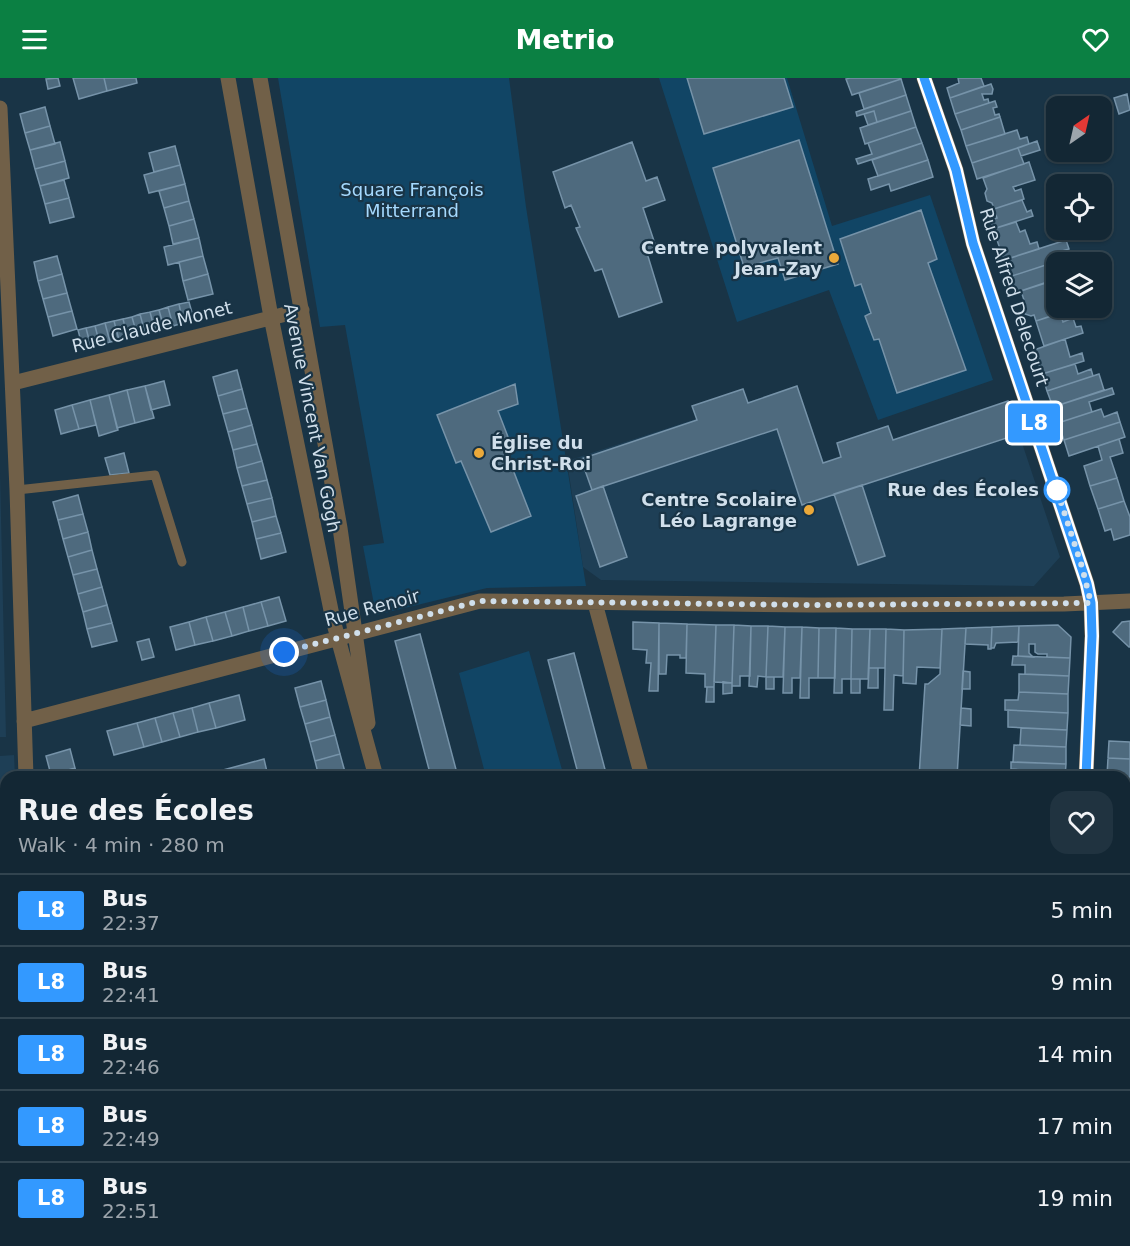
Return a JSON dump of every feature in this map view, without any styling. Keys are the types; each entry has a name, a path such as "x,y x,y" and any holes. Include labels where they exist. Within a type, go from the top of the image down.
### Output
{"street":[{"name":"Avenue Vincent Van Gogh","path":"228,78 271,317 337,638 374,771"},
{"name":"Avenue Vincent Van Gogh","path":"260,78 340,528 372,762"},
{"name":"Rue Alfred Delecourt","path":"924,78 956,170 973,243 1082,567 1091,603 1092,636 1086,771"},
{"path":"0,108 13,383 26,771"},
{"name":"Rue Claude Monet","path":"13,383 302,310"},
{"name":"Rue Renoir","path":"24,721 480,601 595,603"},
{"path":"640,771 595,603 813,605 1130,601"}],"lane":[{"path":"17,490 155,475 182,562"}],"shaded area":[{"name":"Centre Scolaire Léo Lagrange","path":"797,386 824,463 1008,401 1060,557 1034,586 601,580 583,567 567,461"},
{"path":"0,473 6,737 0,737"},
{"path":"14,755 15,771 0,771 0,756"}],"green space":[{"name":"Square François Mitterrand","path":"278,78 509,78 526,207 586,586 487,588 376,615 363,546 384,543 345,325 320,327"},
{"name":"Centre polyvalent Jean-Zay","path":"659,78 787,78 832,226 930,195 993,380 878,420 829,290 737,322"},
{"path":"529,651 562,771 484,771 459,673"}],"building":[{"path":"58,78 60,86 48,89 46,79"},
{"path":"73,78 104,78 107,91 79,99"},
{"path":"104,78 136,78 137,83 107,91"},
{"path":"687,78 784,78 793,107 704,134"},
{"path":"958,78 981,78 984,86 950,98 947,88 959,83"},
{"path":"846,79 901,79 852,95"},
{"path":"901,79 906,95 864,109 859,93"},
{"path":"991,84 992,94 982,94 984,100 988,99 989,103 955,114 950,98"},
{"path":"1127,94 1130,110 1119,114 1114,98"},
{"path":"906,95 911,111 877,122 874,111 857,116 856,112"},
{"path":"995,101 997,107 993,108 995,115 999,114 1000,117 961,130 955,114"},
{"path":"45,107 50,126 25,133 20,114"},
{"path":"874,111 877,122 868,125 864,114"},
{"path":"911,111 916,127 865,144 860,128"},
{"path":"1000,117 1005,134 966,146 961,130"},
{"path":"50,126 55,144 30,150 25,133"},
{"path":"916,127 922,143 858,164 856,159 872,154 868,143"},
{"path":"1017,130 1020,139 1027,137 1029,144 972,163 966,146"},
{"path":"799,140 838,264 785,280 778,258 744,267 713,168"},
{"path":"1037,141 1040,150 1021,156 1018,148"},
{"path":"60,142 65,161 35,169 30,150"},
{"path":"632,142 646,181 657,177 665,200 643,208 657,250 647,253 662,302 619,317 602,269 595,271 576,228 580,227 571,205 565,208 553,172"},
{"path":"922,143 928,160 878,176 872,160"},
{"path":"175,146 180,165 154,172 149,153"},
{"path":"1018,148 1024,164 977,179 972,163"},
{"path":"928,160 933,177 891,191 889,184 871,190 868,179"},
{"path":"65,161 69,178 40,186 35,169"},
{"path":"1029,162 1035,180 1013,187 1015,191 1021,189 1024,199 994,209 992,203 987,201 985,193 987,189 983,178"},
{"path":"180,165 185,184 149,193 144,175"},
{"path":"64,180 69,198 45,204 40,186"},
{"path":"185,184 189,201 164,208 159,191"},
{"path":"69,198 74,217 50,223 45,204"},
{"path":"1022,200 1027,212 1031,210 1033,216 993,229 991,220 997,218 994,209"},
{"path":"189,201 194,219 169,226 164,208"},
{"path":"921,210 937,259 928,263 966,370 897,393 879,339 874,340 865,316 871,313 861,284 855,286 840,239"},
{"path":"194,219 199,238 173,244 169,226"},
{"path":"1016,222 1020,232 1025,230 1030,244 1037,242 1039,249 1004,260 993,229"},
{"path":"199,238 203,256 168,265 164,247"},
{"path":"1066,240 1069,249 1046,252 1046,265 1009,277 1004,260"},
{"path":"57,256 62,274 38,281 34,262"},
{"path":"203,256 208,274 183,281 179,262"},
{"path":"1046,265 1046,282 1015,293 1009,277"},
{"path":"62,274 67,293 43,299 38,281"},
{"path":"208,274 213,294 188,300 183,281"},
{"path":"1046,283 1046,318 1036,321 1034,315 1025,314 1023,307 1025,303 1021,291"},
{"path":"67,293 72,311 48,317 43,299"},
{"path":"189,302 194,320 183,323 179,304"},
{"path":"179,304 183,323 173,326 168,307"},
{"path":"168,307 173,326 164,328 159,310"},
{"path":"159,310 164,328 155,331 150,312"},
{"path":"72,311 77,329 53,336 48,317"},
{"path":"150,312 155,331 145,333 140,314"},
{"path":"140,314 145,333 137,335 132,317"},
{"path":"132,317 137,335 128,338 123,319"},
{"path":"1046,318 1062,318 1063,322 1073,318 1076,327 1081,326 1083,333 1044,346 1036,321"},
{"path":"1062,318 1073,318 1063,322"},
{"path":"123,319 128,338 119,340 114,321"},
{"path":"114,321 119,340 110,342 105,323"},
{"path":"105,323 110,342 100,345 95,326"},
{"path":"95,326 100,345 91,347 86,328"},
{"path":"86,328 91,347 83,349 78,330"},
{"path":"1065,339 1070,357 1082,353 1084,361 1042,374 1034,350"},
{"path":"1075,364 1078,374 1091,369 1093,376 1047,391 1042,374"},
{"path":"237,370 242,389 218,396 213,377"},
{"path":"1099,374 1104,390 1053,407 1047,391"},
{"path":"164,381 170,405 151,410 145,386"},
{"name":"Église du Christ-Roi","path":"515,384 518,404 498,411 510,442 503,444 531,516 491,532 461,461 456,463 437,415"},
{"path":"145,386 154,418 135,423 127,390"},
{"path":"797,386 823,463 841,457 837,443 888,426 893,440 1008,401 1019,434 802,505 777,429 592,490 581,459 697,420 692,406 743,389 748,403"},
{"path":"1112,388 1114,394 1089,402 1092,412 1058,423 1053,407"},
{"path":"242,389 247,408 223,414 218,396"},
{"path":"127,390 135,423 117,428 109,395"},
{"path":"109,395 118,430 99,436 90,400"},
{"path":"90,400 96,425 79,429 72,405"},
{"path":"72,405 79,429 61,434 55,410"},
{"path":"247,408 252,425 228,432 223,414"},
{"path":"1101,409 1104,417 1117,412 1120,422 1064,440 1058,423"},
{"path":"1120,422 1125,437 1069,456 1064,440"},
{"path":"252,425 257,444 233,450 228,432"},
{"path":"1119,439 1123,453 1110,457 1117,478 1090,486 1084,466 1102,460 1098,446"},
{"path":"257,444 262,461 237,468 233,450"},
{"path":"124,453 129,473 110,475 105,458"},
{"path":"262,461 267,480 242,486 237,468"},
{"path":"1117,478 1124,501 1098,509 1090,486"},
{"path":"267,480 272,498 247,504 242,486"},
{"path":"862,485 885,556 858,565 834,494"},
{"path":"603,486 627,557 600,567 576,496"},
{"path":"78,495 83,514 58,520 53,502"},
{"path":"272,498 276,516 252,522 247,504"},
{"path":"1124,501 1130,517 1130,535 1114,540 1111,529 1105,531 1098,509"},
{"path":"83,514 88,532 63,539 58,520"},
{"path":"276,516 281,533 256,539 252,522"},
{"path":"88,532 92,550 68,557 63,539"},
{"path":"281,533 286,552 261,559 256,539"},
{"path":"92,550 97,569 73,575 68,557"},
{"path":"97,569 102,587 78,594 73,575"},
{"path":"102,587 107,605 83,612 78,594"},
{"path":"279,597 286,621 268,626 261,602"},
{"path":"261,602 268,626 249,631 243,607"},
{"path":"107,605 112,623 87,629 83,612"},
{"path":"243,607 249,631 232,636 225,612"},
{"path":"225,612 232,636 213,641 206,617"},
{"path":"206,617 213,641 195,645 189,622"},
{"path":"1130,621 1129,647 1113,632 1122,622"},
{"path":"189,622 195,645 176,650 170,627"},
{"path":"633,622 659,623 658,691 649,691 651,663 646,663 647,650 633,649"},
{"path":"112,623 117,641 92,647 87,629"},
{"path":"659,623 687,624 686,658 680,658 680,655 667,655 666,674 659,674"},
{"path":"687,624 716,625 714,687 705,687 705,674 686,673"},
{"path":"716,625 734,625 732,683 714,682"},
{"path":"734,625 751,626 750,676 740,676 740,686 732,686"},
{"path":"1058,625 1071,637 1070,658 1047,657 1047,654 1038,654 1035,652 1035,644 1029,644 1029,653 1033,657 1018,656 1019,626"},
{"path":"751,626 768,626 766,677 758,676 757,687 749,686"},
{"path":"768,626 785,627 783,677 766,677"},
{"path":"1019,626 1018,642 996,643 994,648 991,648 992,627"},
{"path":"785,627 802,627 800,678 792,678 792,693 783,693"},
{"path":"802,627 819,628 818,678 809,678 809,698 800,698"},
{"path":"992,627 991,649 988,649 988,645 965,644 966,628"},
{"path":"819,628 836,628 835,678 818,678"},
{"path":"836,628 852,629 851,679 842,679 842,693 834,693"},
{"path":"966,628 957,771 919,771 925,684 940,674 942,629"},
{"path":"852,629 870,629 868,679 851,679"},
{"path":"870,629 886,629 885,668 869,668"},
{"path":"886,629 904,630 903,676 894,675 893,710 884,710"},
{"path":"942,629 940,668 917,667 916,684 903,683 904,630"},
{"path":"420,634 456,771 429,771 395,641"},
{"path":"149,639 154,657 142,660 137,642"},
{"path":"574,653 605,771 577,771 548,660"},
{"path":"1013,656 1070,658 1069,676 1025,674 1025,665 1012,665"},
{"path":"869,668 878,668 878,688 868,688"},
{"path":"963,671 970,672 970,689 962,689"},
{"path":"1019,674 1069,676 1068,694 1019,692"},
{"path":"766,677 774,677 774,689 766,689"},
{"path":"851,679 860,679 860,693 851,693"},
{"path":"321,681 326,700 300,707 295,688"},
{"path":"723,682 732,683 732,693 723,694"},
{"path":"707,687 714,687 714,702 706,702"},
{"path":"1019,692 1068,694 1068,713 1005,710 1005,700 1018,700"},
{"path":"239,695 245,720 216,728 209,703"},
{"path":"326,700 330,717 305,724 300,707"},
{"path":"209,703 216,728 198,732 192,708"},
{"path":"192,708 198,732 180,737 173,713"},
{"path":"961,708 971,709 971,726 960,725"},
{"path":"1008,710 1068,713 1067,730 1008,727"},
{"path":"173,713 180,737 162,742 155,718"},
{"path":"330,717 335,735 310,742 305,724"},
{"path":"155,718 162,742 144,747 137,723"},
{"path":"137,723 144,747 114,755 107,731"},
{"path":"1021,728 1067,730 1066,747 1020,745"},
{"path":"335,735 340,754 315,761 310,742"},
{"path":"1109,741 1130,742 1130,759 1108,758"},
{"path":"1014,745 1066,747 1066,764 1013,762"},
{"path":"70,749 75,768 50,771 46,756"},
{"path":"340,754 345,771 318,771 315,761"},
{"path":"1108,758 1130,759 1130,771 1107,771"},
{"path":"264,759 267,771 219,771"},
{"path":"1011,762 1066,764 1065,771 1011,769"}],"bus line":[{"name":"L8","path":"924,78 956,170 973,243 1087,584 1091,603 1092,636 1086,771"}],"place":[{"name":"Centre polyvalent Jean-Zay","path":"834,258"},
{"name":"Église du Christ-Roi","path":"479,453"},
{"name":"Rue des Écoles","path":"1057,490"},
{"name":"Centre Scolaire Léo Lagrange","path":"809,510"}],"route":[{"path":"284,652 480,601 813,605 1091,603 1082,567 1055,484 1057,490"}]}
